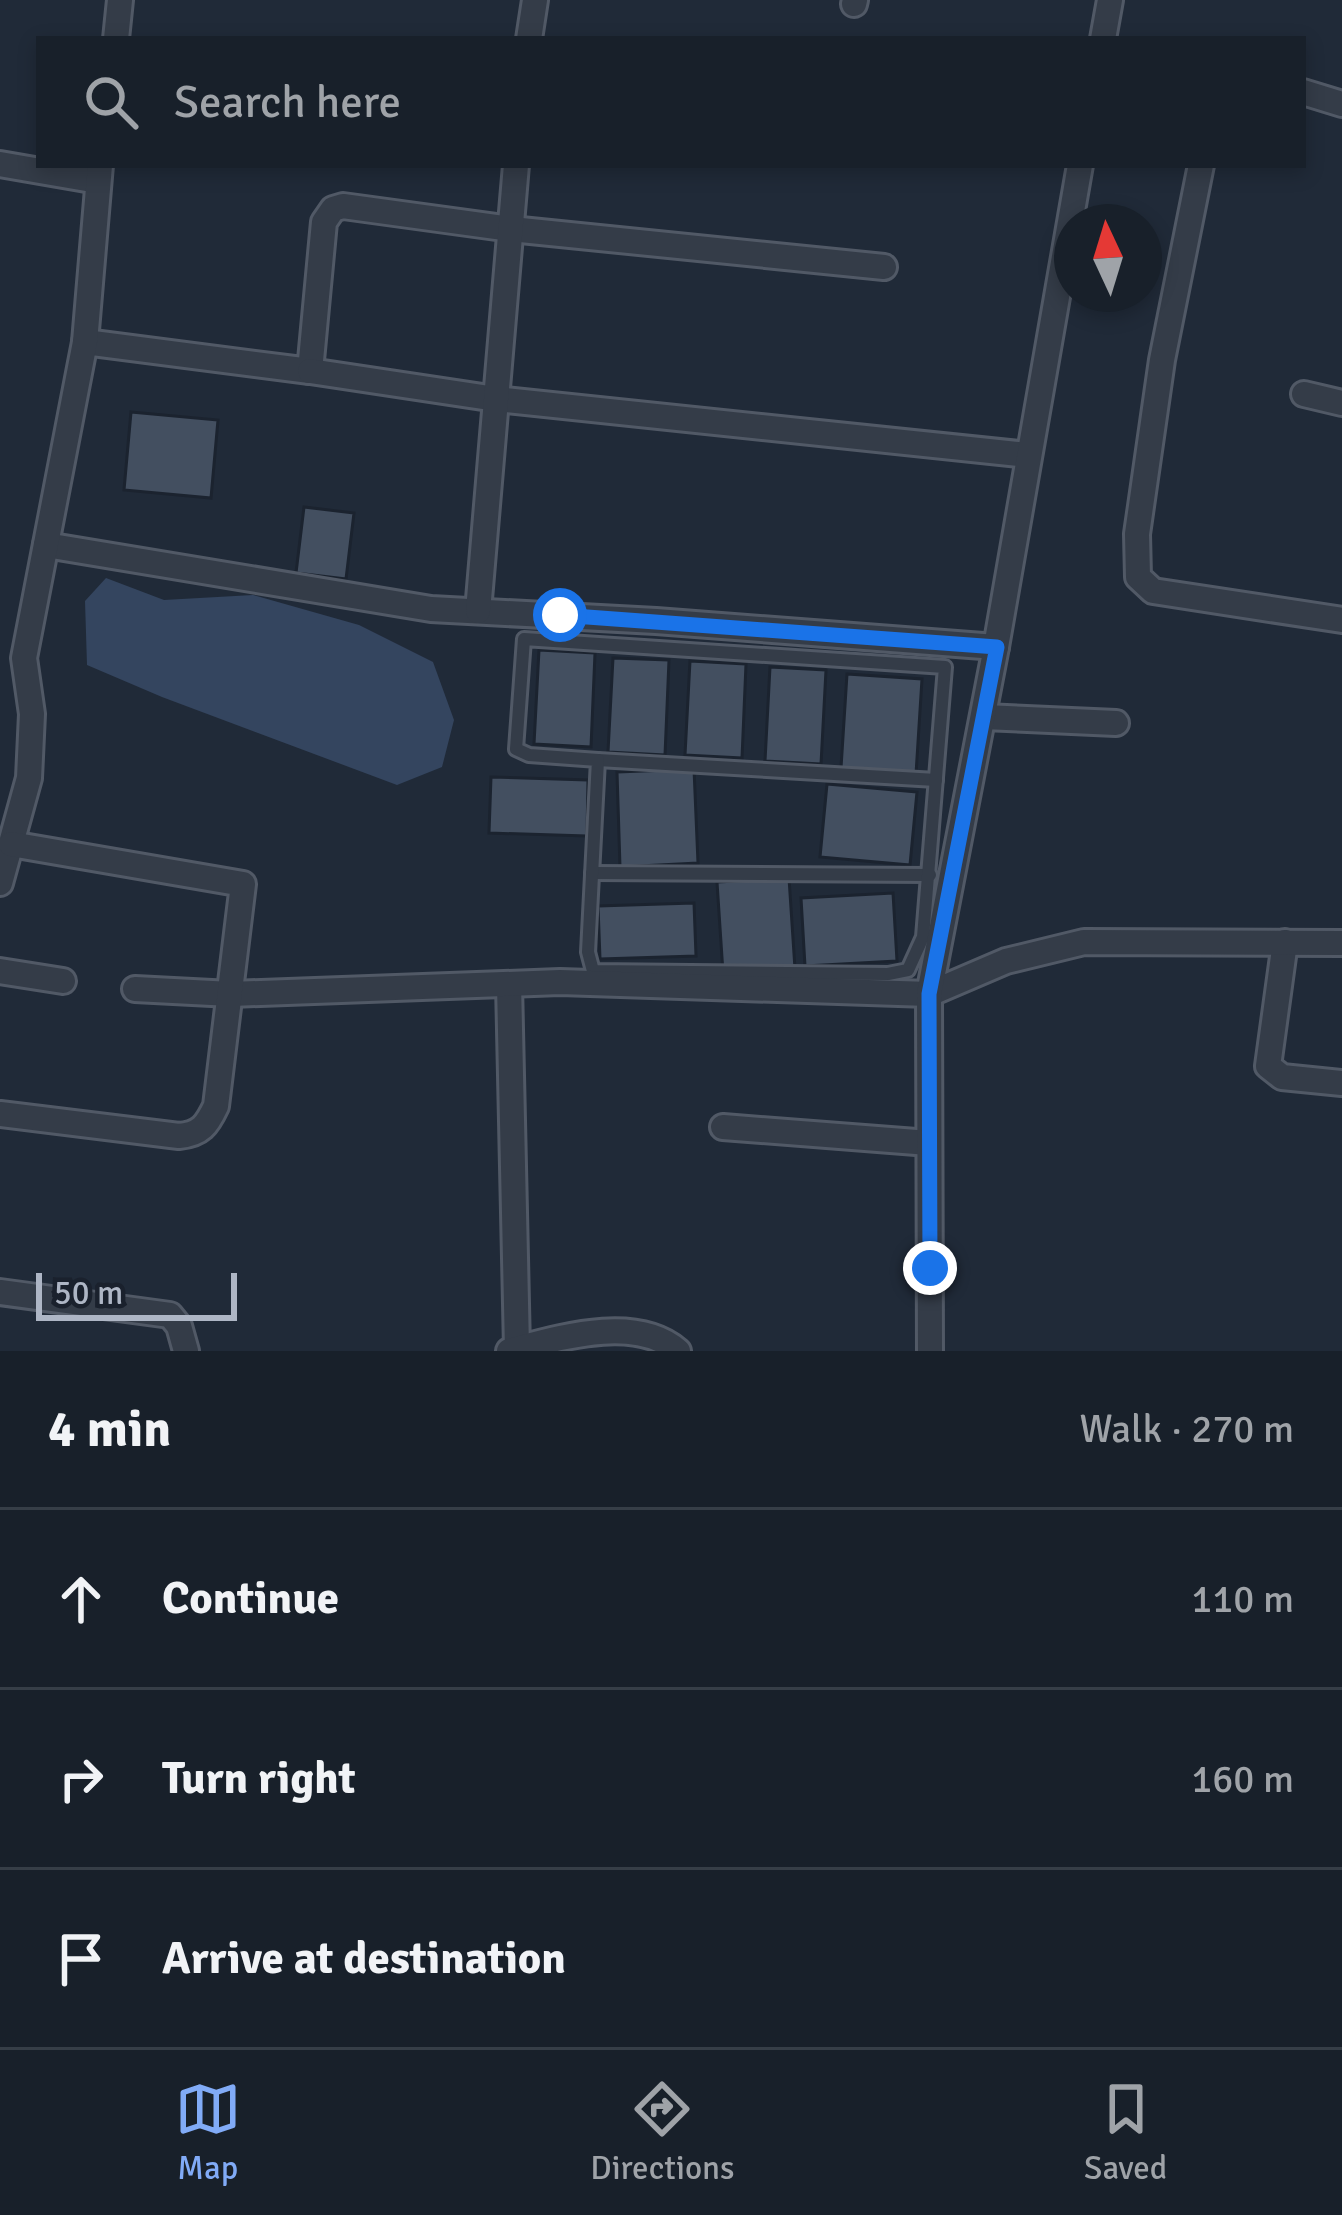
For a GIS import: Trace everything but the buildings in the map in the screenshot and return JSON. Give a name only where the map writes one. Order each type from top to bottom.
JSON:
[{"type":"street","points":[[116,36],[120,0]]},
{"type":"street","points":[[529,36],[535,0]]},
{"type":"street","points":[[1104,36],[1110,0]]},
{"type":"street","points":[[1306,93],[1342,104]]},
{"type":"street","points":[[0,164],[36,167]]},
{"type":"street","points":[[0,883],[29,778],[32,746],[12,654],[46,545],[86,342],[99,173],[44,168]]},
{"type":"street","points":[[478,610],[516,168]]},
{"type":"street","points":[[930,1351],[933,935],[984,717],[1079,168]]},
{"type":"street","points":[[1200,168],[1162,360],[1137,534],[1138,577],[1154,591],[1342,620]]},
{"type":"street","points":[[310,371],[324,222],[333,208],[343,206],[511,229],[884,267]]},
{"type":"street","points":[[86,342],[496,399],[1028,455]]},
{"type":"street","points":[[1304,394],[1342,403]]},
{"type":"street","points":[[46,545],[393,604],[997,647]]},
{"type":"street","points":[[984,717],[1116,723]]},
{"type":"street","points":[[0,1114],[195,1135],[207,1124],[216,1106],[243,884],[11,844]]},
{"type":"street","points":[[135,989],[231,994],[619,983],[929,994],[1006,961],[1084,942],[1342,943]]},
{"type":"street","points":[[1285,942],[1268,1066],[1282,1078],[1342,1083]]},
{"type":"street","points":[[0,970],[63,981]]},
{"type":"street","points":[[508,984],[513,1350],[588,1335],[643,1333],[667,1346]]},
{"type":"street","points":[[723,1127],[929,1143]]},
{"type":"street","points":[[0,1292],[170,1315],[179,1326],[186,1351]]},
{"type":"lane","points":[[598,760],[588,952],[593,971],[888,974],[908,970],[933,935],[930,875],[945,668],[524,640],[516,749],[529,755],[936,780]]},
{"type":"lane","points":[[592,873],[930,875]]},
{"type":"water","points":[[106,578],[164,600],[253,595],[359,625],[433,662],[454,720],[442,767],[397,785],[87,665],[85,601]]},
{"type":"route","points":[[560,615],[997,647],[929,994],[930,1268]]}]
